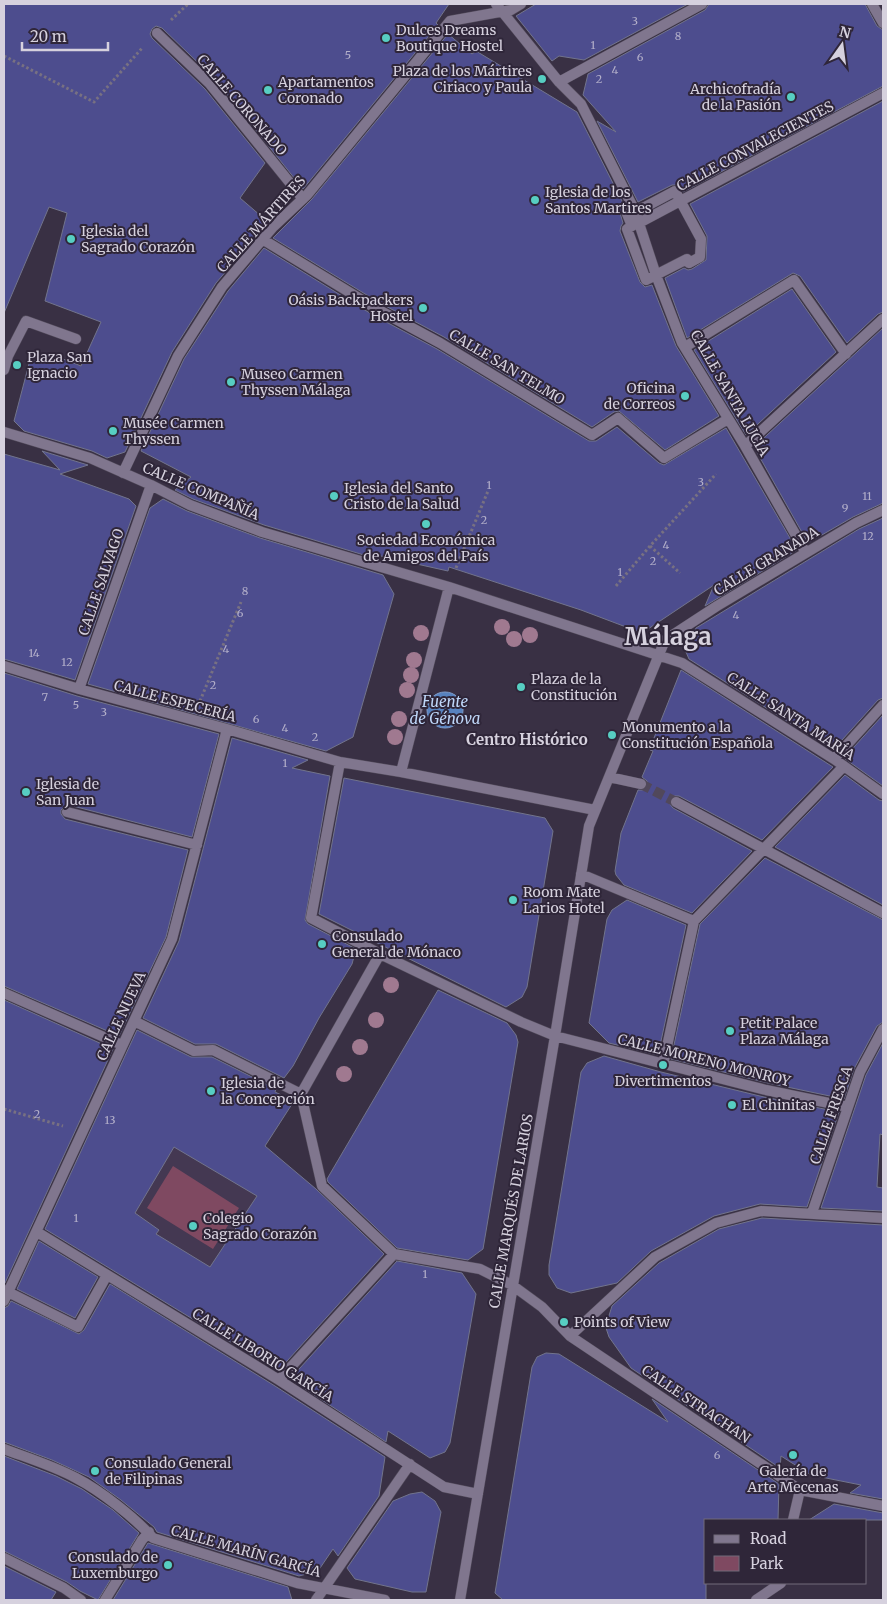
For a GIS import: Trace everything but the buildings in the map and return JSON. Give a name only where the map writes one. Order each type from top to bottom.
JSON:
[{"type":"street","points":[[503,9],[521,4]]},
{"type":"street","points":[[559,82],[702,4]]},
{"type":"street","points":[[872,4],[883,23]]},
{"type":"street","name":"CALLE SANTA LUCÍA","points":[[503,9],[559,82],[581,104],[635,211],[656,275],[685,347],[745,446],[806,553]]},
{"type":"street","name":"CALLE MÁRTIRES","points":[[123,473],[178,356],[222,287],[262,239],[303,199],[450,21],[503,9]]},
{"type":"street","name":"CALLE CORONADO","points":[[157,32],[210,84],[303,199]]},
{"type":"street","name":"CALLE CONVALECIENTES","points":[[639,223],[883,93]]},
{"type":"street","points":[[675,192],[681,201],[701,239],[700,257],[689,263],[687,259],[646,280],[626,229],[632,226],[627,214],[675,192]]},
{"type":"street","name":"CALLE SAN TELMO","points":[[262,239],[592,435],[618,418],[664,458],[728,420]]},
{"type":"street","points":[[685,347],[794,280],[846,354]]},
{"type":"street","points":[[745,446],[883,319]]},
{"type":"street","points":[[4,370],[8,356],[26,321],[76,339]]},
{"type":"street","name":"CALLE COMPAÑÍA","points":[[4,432],[90,458],[151,485],[190,505],[262,532],[449,588]]},
{"type":"street","name":"CALLE SALVAGO","points":[[79,689],[151,485]]},
{"type":"street","name":"CALLE GRANADA","points":[[665,640],[717,606],[856,523],[883,510]]},
{"type":"street","points":[[401,772],[449,588]]},
{"type":"street","name":"CALLE SANTA MARÍA","points":[[449,588],[682,664],[834,759],[883,794]]},
{"type":"street","name":"CALLE MARQUÉS DE LARIOS","points":[[460,1600],[589,826],[665,640]]},
{"type":"street","name":"CALLE ESPECERÍA","points":[[4,666],[79,689],[340,762],[595,810]]},
{"type":"street","points":[[834,759],[883,704]]},
{"type":"street","name":"CALLE NUEVA","points":[[5,1294],[37,1232],[172,939],[227,729]]},
{"type":"street","name":"CALLE MORENO MONROY","points":[[340,762],[311,918],[380,954],[521,1022],[555,1036],[766,1090],[848,1107]]},
{"type":"street","points":[[663,1064],[694,921],[844,766]]},
{"type":"street","points":[[609,777],[641,784]]},
{"type":"street","points":[[676,802],[883,913]]},
{"type":"street","points":[[67,812],[197,845]]},
{"type":"street","points":[[581,874],[694,921]]},
{"type":"street","points":[[279,1380],[394,1254],[322,1186],[301,1094],[380,954]]},
{"type":"street","points":[[4,993],[122,1046]]},
{"type":"street","points":[[134,1021],[194,1051],[213,1050],[301,1094]]},
{"type":"street","name":"CALLE FRESCA","points":[[812,1213],[860,1072],[883,1029]]},
{"type":"street","points":[[570,1336],[655,1257],[716,1223],[761,1211],[883,1218]]},
{"type":"street","name":"CALLE LIBORIO GARCÍA","points":[[37,1232],[279,1380],[444,1487],[478,1494]]},
{"type":"street","name":"CALLE STRACHAN","points":[[394,1254],[480,1269],[512,1285],[542,1307],[570,1336],[800,1490],[883,1506]]},
{"type":"street","points":[[5,1294],[78,1327],[107,1275]]},
{"type":"street","name":"CALLE MARÍN GARCÍA","points":[[4,1449],[78,1478],[149,1532],[153,1538],[297,1583],[386,1600]]},
{"type":"street","points":[[316,1600],[410,1464]]},
{"type":"street","points":[[794,1519],[800,1490]]},
{"type":"street","points":[[106,1600],[142,1540],[149,1532]]},
{"type":"street","points":[[4,1558],[64,1588],[81,1600]]},
{"type":"street","points":[[756,1600],[779,1584]]},
{"type":"path","points":[[4,56],[94,102],[157,32],[188,4]]},
{"type":"path","points":[[616,586],[716,474]]},
{"type":"path","points":[[449,588],[488,491]]},
{"type":"path","points":[[650,546],[680,573]]},
{"type":"path","points":[[200,700],[241,602]]},
{"type":"path","points":[[4,1109],[83,1131]]},
{"type":"shaded area","points":[[163,1140],[259,1194],[261,1296],[110,1245],[131,1219]]},
{"type":"green space","points":[[173,1166],[239,1208],[213,1249],[147,1208]]},
{"type":"water","name":"Fuente de Génova","points":[[445,692],[452,693],[458,697],[462,703],[462,717],[458,723],[452,727],[445,728],[438,727],[432,723],[428,717],[427,710],[428,703],[432,697],[438,693]]},
{"type":"tunnel","points":[[641,784],[676,802]]},
{"type":"place","name":"Dulces Dreams Boutique Hostel","points":[[386,38]]},
{"type":"place","name":"Plaza de los Mártires Ciriaco y Paula","points":[[542,79]]},
{"type":"place","name":"Apartamentos Coronado","points":[[268,90]]},
{"type":"place","name":"Archicofradía de la Pasión","points":[[791,97]]},
{"type":"place","name":"Iglesia de los Santos Martires","points":[[535,200]]},
{"type":"place","name":"Iglesia del Sagrado Corazón","points":[[71,239]]},
{"type":"place","name":"Oásis Backpackers Hostel","points":[[423,308]]},
{"type":"place","name":"Plaza San Ignacio","points":[[17,365]]},
{"type":"place","name":"Museo Carmen Thyssen Málaga","points":[[231,382]]},
{"type":"place","name":"Oficina de Correos","points":[[685,396]]},
{"type":"place","name":"Musée Carmen Thyssen","points":[[113,431]]},
{"type":"place","name":"Iglesia del Santo Cristo de la Salud","points":[[334,496]]},
{"type":"place","name":"Sociedad Económica de Amigos del País","points":[[426,524]]},
{"type":"place","name":"Plaza de la Constitución","points":[[521,687]]},
{"type":"place","name":"Monumento a la Constitución Española","points":[[612,735]]},
{"type":"place","name":"Iglesia de San Juan","points":[[26,792]]},
{"type":"place","name":"Room Mate Larios Hotel","points":[[513,900]]},
{"type":"place","name":"Consulado General de Mónaco","points":[[322,944]]},
{"type":"place","name":"Petit Palace Plaza Málaga","points":[[730,1031]]},
{"type":"place","name":"Divertimentos","points":[[663,1065]]},
{"type":"place","name":"Iglesia de la Concepción","points":[[211,1091]]},
{"type":"place","name":"El Chinitas","points":[[732,1105]]},
{"type":"place","name":"Colegio Sagrado Corazón","points":[[193,1226]]},
{"type":"place","name":"Points of View","points":[[564,1322]]},
{"type":"place","name":"Galería de Arte Mecenas","points":[[793,1455]]},
{"type":"place","name":"Consulado General de Filipinas","points":[[95,1471]]},
{"type":"place","name":"Consulado de Luxemburgo","points":[[168,1565]]},
{"type":"district","name":"Málaga","points":[[668,637]]},
{"type":"district","name":"Centro Histórico","points":[[527,740]]}]
